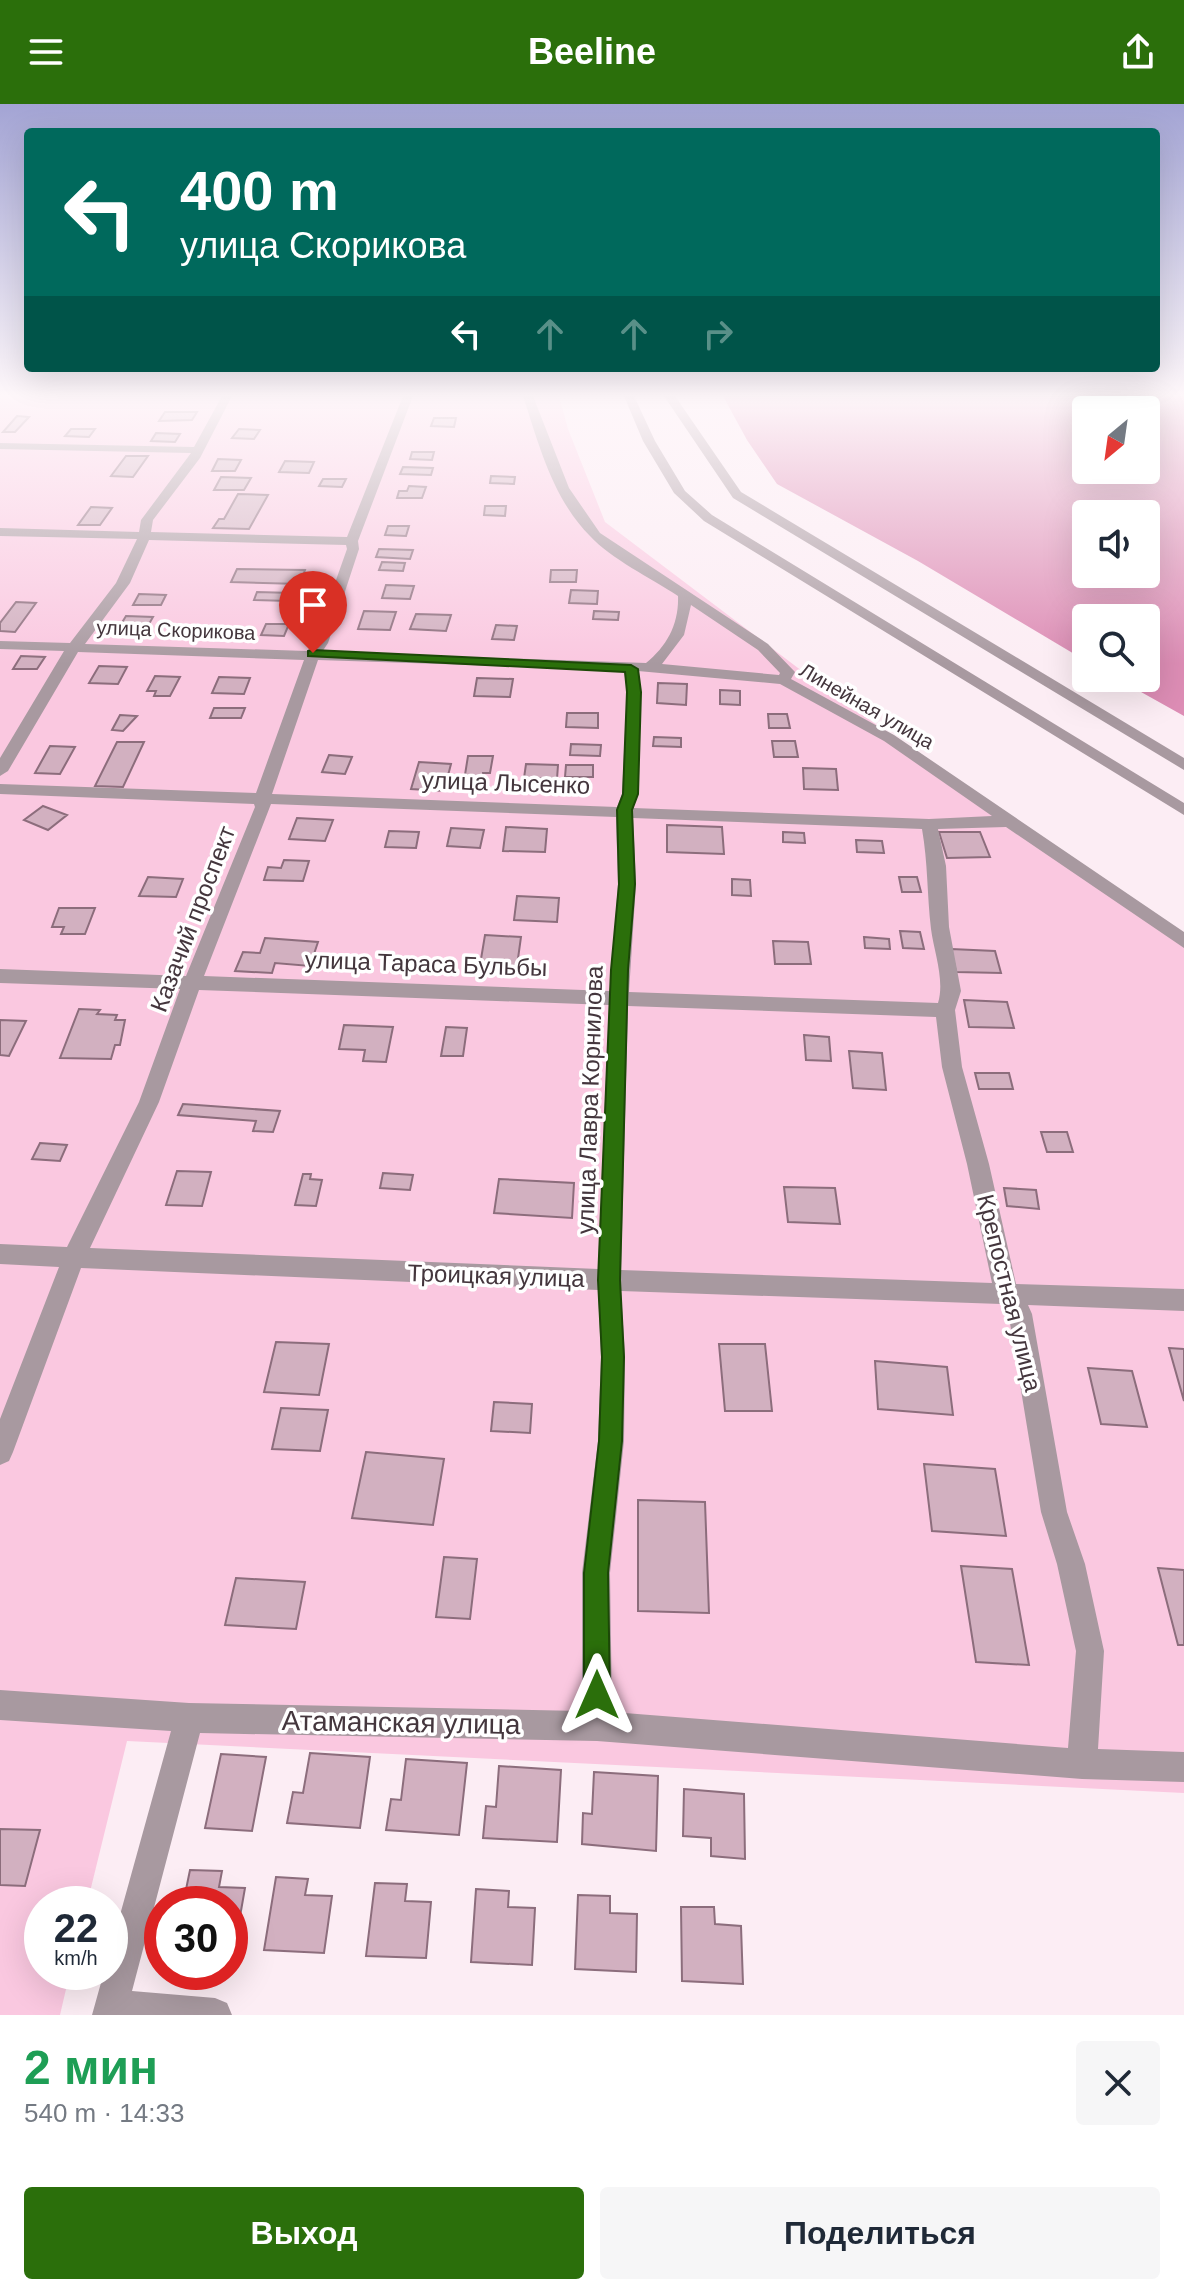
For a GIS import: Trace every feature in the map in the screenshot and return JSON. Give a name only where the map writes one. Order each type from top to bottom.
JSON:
[{"type":"street","points":[[0,771],[74,647],[94,625],[123,583],[144,537],[147,520],[172,485]]},
{"type":"street","name":"Казачий проспект","points":[[0,1452],[73,1259],[149,1102],[193,981],[263,807],[262,800],[313,653],[321,643],[353,549],[352,541],[374,485]]},
{"type":"street","name":"Линейная улица","points":[[562,485],[580,519],[596,536],[763,647],[788,672],[783,680],[889,738],[1184,941]]},
{"type":"street","points":[[675,485],[708,518],[1184,810]]},
{"type":"street","points":[[728,485],[737,495],[1184,765]]},
{"type":"street","points":[[0,532],[352,541]]},
{"type":"street","points":[[640,668],[667,654],[686,607],[684,592]]},
{"type":"street","name":"улица Скорикова","points":[[0,645],[313,653],[640,668],[783,680]]},
{"type":"street","name":"улица Лавра Корнилова","points":[[597,1726],[596,1573],[611,1441],[613,1357],[609,1280],[620,970],[627,884],[624,810],[630,794],[634,692],[640,668]]},
{"type":"street","name":"улица Лысенко","points":[[0,789],[624,810],[929,824],[1011,821]]},
{"type":"street","name":"Крепостная улица","points":[[929,824],[937,866],[940,927],[951,991],[945,1010],[952,1067],[978,1164],[1006,1292],[1020,1314],[1054,1512],[1071,1564],[1090,1651],[1082,1764]]},
{"type":"street","name":"улица Тараса Бульбы","points":[[0,976],[945,1010]]},
{"type":"street","name":"Троицкая улица","points":[[0,1254],[1184,1300]]},
{"type":"street","name":"Атаманская улица","points":[[0,1705],[189,1718],[597,1726],[1082,1764],[1184,1767]]},
{"type":"street","points":[[189,1718],[110,2011],[215,2015]]},
{"type":"shaded area","points":[[0,485],[590,485],[605,522],[835,696],[1184,938],[1184,1793],[127,1741],[91,1886],[24,1886],[24,1990],[66,1990],[60,2015],[0,2015]]},
{"type":"shaded area","points":[[779,485],[1184,485],[1184,716],[1141,692],[1160,692],[1160,604],[1072,604],[1072,653],[918,561]]},
{"type":"building","points":[[217,485],[247,485],[244,490],[214,490]]},
{"type":"building","points":[[409,486],[426,487],[422,498],[397,498],[399,491],[407,491]]},
{"type":"building","points":[[238,494],[268,495],[249,529],[213,528],[219,519],[224,519]]},
{"type":"building","points":[[485,506],[506,506],[505,516],[484,515]]},
{"type":"building","points":[[91,507],[112,508],[100,525],[78,525]]},
{"type":"building","points":[[388,526],[409,526],[406,536],[385,535]]},
{"type":"building","points":[[379,549],[413,550],[410,559],[376,557]]},
{"type":"building","points":[[382,562],[405,563],[403,571],[379,570]]},
{"type":"building","points":[[237,569],[305,570],[300,584],[231,582]]},
{"type":"building","points":[[551,570],[577,570],[576,582],[550,582]]},
{"type":"building","points":[[386,585],[414,586],[410,599],[382,598]]},
{"type":"building","points":[[571,590],[598,591],[597,604],[569,603]]},
{"type":"building","points":[[257,592],[292,593],[289,601],[254,600]]},
{"type":"building","points":[[139,594],[166,595],[161,605],[133,605]]},
{"type":"building","points":[[16,602],[36,603],[15,632],[0,631],[0,623]]},
{"type":"building","points":[[364,611],[396,612],[390,630],[358,629]]},
{"type":"building","points":[[594,611],[619,612],[618,620],[593,619]]},
{"type":"building","points":[[416,614],[451,615],[446,631],[410,629]]},
{"type":"building","points":[[126,616],[153,617],[145,631],[118,629]]},
{"type":"building","points":[[266,624],[289,624],[284,636],[261,635]]},
{"type":"building","points":[[496,625],[517,626],[514,640],[492,639]]},
{"type":"building","points":[[21,656],[45,657],[37,669],[13,669]]},
{"type":"building","points":[[99,666],[127,667],[118,684],[89,683]]},
{"type":"building","points":[[155,676],[180,677],[170,696],[154,696],[156,691],[147,691]]},
{"type":"building","points":[[219,677],[250,678],[244,694],[212,693]]},
{"type":"building","points":[[477,678],[513,679],[510,697],[474,696]]},
{"type":"building","points":[[658,683],[687,684],[686,705],[657,703]]},
{"type":"building","points":[[720,690],[740,691],[740,705],[720,704]]},
{"type":"building","points":[[214,708],[245,708],[241,718],[210,718]]},
{"type":"building","points":[[567,713],[598,713],[598,728],[566,727]]},
{"type":"building","points":[[768,714],[787,714],[790,728],[769,728]]},
{"type":"building","points":[[120,715],[137,716],[123,731],[112,730]]},
{"type":"building","points":[[654,737],[681,738],[681,747],[653,746]]},
{"type":"building","points":[[772,741],[795,741],[798,757],[774,757]]},
{"type":"building","points":[[117,742],[144,742],[123,787],[95,786]]},
{"type":"building","points":[[571,744],[601,745],[600,756],[570,755]]},
{"type":"building","points":[[50,746],[75,747],[60,774],[35,773]]},
{"type":"building","points":[[329,755],[352,757],[345,774],[322,772]]},
{"type":"building","points":[[468,756],[493,756],[490,773],[483,773],[483,782],[464,781]]},
{"type":"building","points":[[419,762],[451,764],[444,791],[411,789]]},
{"type":"building","points":[[526,764],[558,765],[557,779],[524,778]]},
{"type":"building","points":[[566,765],[593,765],[593,777],[565,777]]},
{"type":"building","points":[[803,768],[836,769],[838,790],[804,789]]},
{"type":"building","points":[[43,806],[67,815],[48,830],[24,820]]},
{"type":"building","points":[[297,818],[333,820],[325,841],[289,839]]},
{"type":"building","points":[[667,825],[722,827],[724,854],[667,852]]},
{"type":"building","points":[[506,827],[547,829],[545,852],[503,851]]},
{"type":"building","points":[[451,828],[484,830],[480,848],[447,846]]},
{"type":"building","points":[[389,831],[419,832],[416,848],[385,847]]},
{"type":"building","points":[[783,832],[804,833],[805,843],[783,842]]},
{"type":"building","points":[[939,832],[980,832],[990,857],[947,858]]},
{"type":"building","points":[[856,840],[882,841],[884,853],[857,852]]},
{"type":"building","points":[[284,860],[309,861],[303,881],[264,880],[268,867],[281,868]]},
{"type":"building","points":[[148,877],[183,879],[176,897],[139,896]]},
{"type":"building","points":[[899,877],[917,877],[921,892],[902,892]]},
{"type":"building","points":[[732,879],[750,880],[751,896],[732,895]]},
{"type":"building","points":[[517,896],[559,898],[557,922],[514,920]]},
{"type":"building","points":[[59,908],[95,908],[85,934],[61,934],[64,927],[52,927]]},
{"type":"building","points":[[900,931],[920,932],[924,949],[903,948]]},
{"type":"building","points":[[485,935],[521,937],[516,973],[479,971]]},
{"type":"building","points":[[864,937],[889,939],[890,949],[865,948]]},
{"type":"building","points":[[265,938],[318,942],[310,966],[275,963],[272,973],[235,971],[243,952],[260,953]]},
{"type":"building","points":[[773,941],[808,942],[811,964],[775,964]]},
{"type":"building","points":[[951,949],[995,951],[1001,973],[956,972]]},
{"type":"building","points":[[964,1000],[1007,1002],[1014,1028],[969,1027]]},
{"type":"building","points":[[79,1009],[100,1010],[97,1014],[117,1015],[115,1020],[125,1020],[120,1045],[115,1045],[111,1059],[60,1058]]},
{"type":"building","points":[[0,1020],[26,1021],[9,1056],[0,1055]]},
{"type":"building","points":[[344,1025],[393,1027],[386,1062],[363,1061],[365,1050],[339,1049]]},
{"type":"building","points":[[446,1027],[467,1028],[463,1056],[441,1056]]},
{"type":"building","points":[[804,1035],[829,1037],[831,1061],[806,1060]]},
{"type":"building","points":[[849,1051],[882,1053],[886,1090],[853,1088]]},
{"type":"building","points":[[975,1073],[1009,1073],[1013,1089],[979,1089]]},
{"type":"building","points":[[183,1104],[280,1111],[273,1132],[253,1131],[256,1121],[178,1115]]},
{"type":"building","points":[[1041,1132],[1067,1132],[1073,1152],[1047,1152]]},
{"type":"building","points":[[40,1143],[67,1145],[60,1161],[32,1159]]},
{"type":"building","points":[[177,1171],[211,1172],[202,1206],[166,1205]]},
{"type":"building","points":[[383,1173],[413,1175],[410,1190],[380,1188]]},
{"type":"building","points":[[303,1174],[311,1174],[310,1179],[322,1180],[316,1206],[295,1205]]},
{"type":"building","points":[[499,1179],[574,1183],[572,1218],[494,1213]]},
{"type":"building","points":[[784,1187],[835,1188],[840,1224],[788,1222]]},
{"type":"building","points":[[1004,1188],[1036,1190],[1039,1209],[1007,1206]]},
{"type":"building","points":[[276,1342],[329,1344],[319,1395],[264,1392]]},
{"type":"building","points":[[719,1344],[765,1344],[772,1411],[725,1411]]},
{"type":"building","points":[[1169,1348],[1184,1349],[1184,1401]]},
{"type":"building","points":[[875,1361],[947,1367],[953,1415],[878,1409]]},
{"type":"building","points":[[1088,1368],[1132,1371],[1147,1427],[1101,1424]]},
{"type":"building","points":[[494,1402],[532,1404],[530,1433],[491,1431]]},
{"type":"building","points":[[281,1408],[328,1410],[320,1451],[272,1449]]},
{"type":"building","points":[[366,1452],[444,1459],[433,1525],[352,1518]]},
{"type":"building","points":[[924,1464],[995,1469],[1006,1536],[932,1531]]},
{"type":"building","points":[[638,1500],[705,1502],[709,1613],[638,1611]]},
{"type":"building","points":[[444,1557],[477,1559],[470,1619],[436,1617]]},
{"type":"building","points":[[961,1566],[1012,1569],[1029,1665],[976,1662]]},
{"type":"building","points":[[1158,1568],[1184,1570],[1184,1645],[1178,1645]]},
{"type":"building","points":[[236,1578],[305,1582],[296,1629],[225,1625]]},
{"type":"building","points":[[310,1753],[370,1757],[360,1828],[287,1823],[293,1792],[303,1793]]},
{"type":"building","points":[[221,1754],[266,1757],[252,1831],[205,1828]]},
{"type":"building","points":[[406,1759],[467,1763],[459,1835],[386,1830],[391,1799],[401,1800]]},
{"type":"building","points":[[499,1766],[561,1770],[557,1842],[483,1838],[486,1806],[496,1807]]},
{"type":"building","points":[[594,1772],[658,1776],[656,1851],[582,1844],[583,1813],[592,1814]]},
{"type":"building","points":[[684,1789],[744,1794],[745,1859],[711,1856],[711,1838],[683,1836]]},
{"type":"building","points":[[0,1829],[40,1830],[25,1886],[0,1885]]},
{"type":"building","points":[[190,1870],[222,1871],[219,1886],[187,1886]]},
{"type":"building","points":[[276,1877],[308,1879],[305,1895],[332,1896],[324,1953],[264,1950]]},
{"type":"building","points":[[375,1883],[407,1884],[405,1901],[431,1902],[426,1958],[366,1956]]},
{"type":"building","points":[[476,1889],[509,1891],[508,1907],[535,1908],[532,1965],[471,1962]]},
{"type":"building","points":[[578,1895],[610,1896],[610,1913],[637,1914],[636,1972],[575,1969]]},
{"type":"building","points":[[681,1907],[714,1907],[715,1924],[741,1926],[743,1984],[682,1981]]},
{"type":"route","points":[[313,653],[631,669],[634,692],[630,794],[624,810],[627,884],[620,970],[609,1280],[613,1357],[611,1441],[596,1573],[597,1695]]}]
